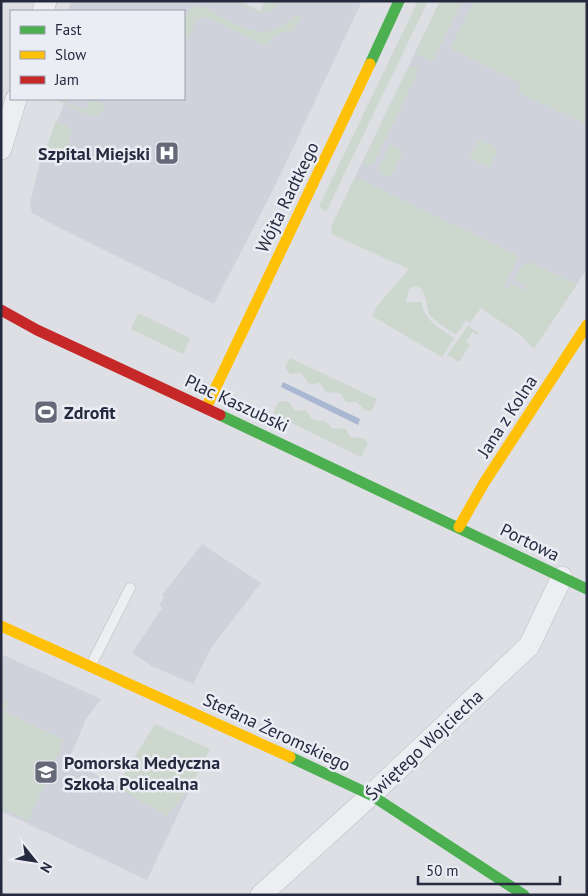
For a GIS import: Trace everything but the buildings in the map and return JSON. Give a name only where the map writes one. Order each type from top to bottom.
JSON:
[{"type":"street","name":"Wójta Radtkego","points":[[206,408],[399,1]]},
{"type":"street","points":[[1,149],[16,100]]},
{"type":"street","name":"Plac Kaszubski","points":[[1,310],[37,330],[458,527]]},
{"type":"street","name":"Jana z Kolna","points":[[458,527],[484,483],[587,326]]},
{"type":"street","name":"Portowa","points":[[458,527],[587,589]]},
{"type":"street","name":"Świętego Wojciecha","points":[[260,895],[371,795],[529,646],[562,577]]},
{"type":"street","name":"Stefana Żeromskiego","points":[[1,626],[229,728],[371,795],[524,895]]},
{"type":"lane","points":[[90,666],[130,588]]},
{"type":"shaded area","name":"Szpital Miejski","points":[[71,1],[240,1],[260,11],[265,1],[362,1],[274,188],[214,304],[32,213],[30,203],[41,157],[66,100],[185,100],[185,10],[68,10]]},
{"type":"shaded area","points":[[234,1],[240,1],[260,11],[265,1],[279,1],[274,8],[264,13]]},
{"type":"shaded area","points":[[418,1],[428,1],[326,212],[319,206]]},
{"type":"shaded area","points":[[440,1],[575,1],[587,118],[587,269],[547,329],[332,225]]},
{"type":"shaded area","points":[[440,1],[462,1],[433,62],[415,53]]},
{"type":"shaded area","points":[[474,1],[587,1],[587,125],[518,92],[521,83],[450,48]]},
{"type":"shaded area","points":[[200,6],[246,28],[265,32],[274,30],[294,17],[301,15],[294,30],[273,36],[269,43],[263,45],[210,18],[203,17],[196,21],[186,41],[185,20],[189,9]]},
{"type":"shaded area","points":[[409,66],[418,69],[417,74],[374,163],[369,166],[362,163]]},
{"type":"shaded area","points":[[57,100],[66,100],[65,102],[86,110],[91,100],[106,106],[99,115],[93,117]]},
{"type":"shaded area","points":[[56,121],[70,128],[72,132],[68,146],[69,156],[46,149]]},
{"type":"shaded area","points":[[479,139],[498,149],[489,168],[469,158]]},
{"type":"shaded area","points":[[390,144],[403,151],[391,178],[378,172]]},
{"type":"shaded area","points":[[355,177],[519,256],[504,286],[509,288],[511,283],[523,290],[527,286],[514,280],[523,264],[530,262],[577,284],[534,349],[523,337],[481,308],[470,323],[466,320],[456,335],[430,315],[425,295],[420,288],[409,289],[406,302],[422,302],[425,314],[429,319],[454,338],[442,357],[372,316],[377,306],[409,269],[331,234],[332,225]]},
{"type":"shaded area","points":[[138,313],[190,338],[183,354],[131,329]]},
{"type":"shaded area","points":[[468,326],[479,333],[477,335],[473,332],[466,342],[470,345],[459,362],[447,355]]},
{"type":"shaded area","points":[[290,358],[377,399],[371,411],[364,410],[357,402],[346,402],[340,393],[326,392],[320,383],[308,383],[300,373],[290,374],[285,367]]},
{"type":"shaded area","points":[[286,401],[290,403],[295,411],[306,410],[312,419],[325,421],[332,428],[346,429],[350,437],[366,440],[368,443],[361,457],[273,414],[278,402]]},
{"type":"shaded area","points":[[202,544],[261,583],[211,648],[193,684],[152,666],[132,653],[162,608],[159,605],[164,598],[162,595]]},
{"type":"shaded area","name":"Pomorska Medyczna Szkoła Policealna","points":[[1,654],[101,699],[86,719],[69,759],[167,816],[192,785],[147,880],[1,811]]},
{"type":"shaded area","points":[[1,699],[9,702],[5,712],[63,739],[61,748],[28,821],[1,808]]},
{"type":"shaded area","points":[[155,724],[210,749],[192,785],[167,816],[116,787]]},
{"type":"water","points":[[283,382],[360,419],[358,425],[281,387]]},
{"type":"traffic: fast","points":[[370,64],[399,1]]},
{"type":"traffic: fast","points":[[220,415],[587,589]]},
{"type":"traffic: fast","points":[[290,757],[371,795],[524,895]]},
{"type":"traffic: slow","points":[[206,408],[370,64]]},
{"type":"traffic: slow","points":[[459,527],[484,483],[587,325]]},
{"type":"traffic: slow","points":[[1,626],[290,757]]},
{"type":"traffic: jam","points":[[1,310],[37,330],[220,415]]},
{"type":"place","name":"Szpital Miejski","points":[[167,153]]},
{"type":"place","name":"Zdrofit","points":[[46,412]]},
{"type":"place","name":"Pomorska Medyczna Szkoła Policealna","points":[[46,772]]}]
